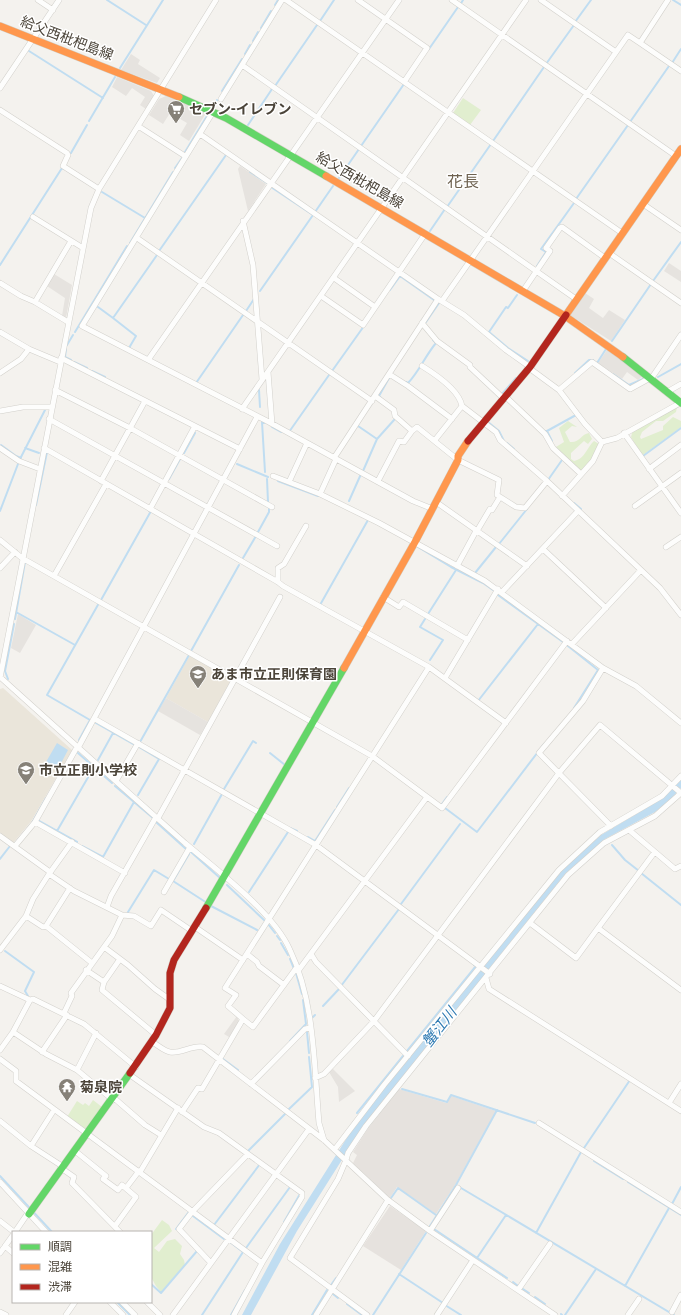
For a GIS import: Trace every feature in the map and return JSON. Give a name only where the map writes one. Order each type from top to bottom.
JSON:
[{"type":"street","points":[[38,0],[53,10]]},
{"type":"street","points":[[0,88],[2,80],[33,39],[59,0]]},
{"type":"street","points":[[216,0],[99,188],[91,208],[60,360],[0,678],[225,878],[269,918],[280,932],[298,969],[306,994],[319,1123],[324,1140]]},
{"type":"street","points":[[221,99],[282,0]]},
{"type":"street","points":[[286,0],[622,233]]},
{"type":"street","points":[[358,0],[427,48],[404,82]]},
{"type":"street","points":[[148,360],[399,0]]},
{"type":"street","points":[[452,0],[676,156]]},
{"type":"street","points":[[242,409],[526,0]]},
{"type":"street","points":[[541,0],[616,52]]},
{"type":"street","points":[[640,43],[668,0]]},
{"type":"street","name":"給父西枇杷島線","points":[[0,26],[162,89],[213,112],[382,208],[565,316],[607,344],[681,403]]},
{"type":"street","points":[[320,494],[335,459],[422,323],[470,260],[628,35],[681,71]]},
{"type":"street","points":[[242,65],[576,299]]},
{"type":"street","points":[[0,110],[67,153],[68,155],[63,166],[99,188]]},
{"type":"street","points":[[213,112],[82,326],[433,509]]},
{"type":"street","points":[[138,126],[185,156]]},
{"type":"street","points":[[200,134],[358,244],[464,315],[506,350],[559,390],[585,424],[602,442]]},
{"type":"street","points":[[16,1231],[87,1132],[114,1099],[154,1039],[168,1013],[171,967],[225,878],[415,542],[458,460],[458,456],[477,429],[485,422],[530,367],[681,149]]},
{"type":"street","points":[[643,204],[681,230]]},
{"type":"street","points":[[33,217],[83,248]]},
{"type":"street","points":[[244,221],[253,265],[262,379]]},
{"type":"street","points":[[523,291],[550,251],[546,248],[562,227],[681,303]]},
{"type":"street","points":[[321,296],[362,325],[425,234]]},
{"type":"street","points":[[137,238],[372,402]]},
{"type":"street","points":[[35,302],[71,241]]},
{"type":"street","points":[[334,278],[375,307]]},
{"type":"street","points":[[0,284],[35,302],[68,322]]},
{"type":"street","points":[[422,323],[437,341],[470,365],[470,367],[545,434],[553,448],[581,474]]},
{"type":"street","points":[[0,332],[29,349],[60,360],[240,449]]},
{"type":"street","points":[[559,390],[592,362],[630,389],[650,378],[681,335]]},
{"type":"street","points":[[0,373],[21,359],[29,349]]},
{"type":"street","points":[[422,366],[440,377],[449,386],[462,406],[485,422],[496,432],[500,440],[547,481],[660,588],[681,615]]},
{"type":"street","points":[[268,372],[272,424]]},
{"type":"street","points":[[389,374],[408,386],[452,419]]},
{"type":"street","points":[[667,392],[681,384]]},
{"type":"street","points":[[55,390],[130,428],[272,507]]},
{"type":"street","points":[[375,396],[394,410],[395,416],[412,431]]},
{"type":"street","points":[[54,576],[145,401]]},
{"type":"street","points":[[562,496],[593,461],[602,442],[624,433],[681,403]]},
{"type":"street","points":[[435,440],[462,406]]},
{"type":"street","points":[[0,411],[22,407],[51,407]]},
{"type":"street","points":[[15,846],[35,822],[95,719],[257,417]]},
{"type":"street","points":[[49,419],[210,507],[277,546]]},
{"type":"street","points":[[150,509],[195,426]]},
{"type":"street","points":[[378,481],[399,441],[404,442],[417,427],[458,460],[500,480],[497,495],[516,507],[525,508],[547,481]]},
{"type":"street","points":[[624,433],[681,513]]},
{"type":"street","points":[[289,482],[307,443]]},
{"type":"street","points":[[649,469],[681,445]]},
{"type":"street","points":[[0,448],[19,461],[40,469]]},
{"type":"street","points":[[44,448],[283,586],[429,667],[506,723]]},
{"type":"street","points":[[635,506],[681,474]]},
{"type":"street","points":[[273,476],[320,494],[415,542],[500,591],[603,668],[636,686],[681,724]]},
{"type":"street","points":[[457,566],[490,509],[492,510],[500,497]]},
{"type":"street","points":[[436,502],[527,566]]},
{"type":"street","points":[[445,678],[500,591],[527,566],[578,511]]},
{"type":"street","points":[[278,582],[278,568],[284,564],[306,526]]},
{"type":"street","points":[[666,547],[681,537]]},
{"type":"street","points":[[0,540],[22,558],[372,756],[442,808],[506,723],[570,643],[606,608],[641,570]]},
{"type":"street","points":[[543,549],[606,608]]},
{"type":"street","points":[[0,568],[15,552]]},
{"type":"street","points":[[107,907],[124,873],[184,770],[280,597]]},
{"type":"street","points":[[383,597],[399,607],[403,602],[468,640]]},
{"type":"street","points":[[427,797],[311,954],[284,985],[253,1027],[228,1006],[236,995],[225,988],[429,667]]},
{"type":"street","points":[[603,668],[583,701],[539,753],[611,826]]},
{"type":"street","points":[[95,719],[316,845],[481,967],[488,975],[489,989],[681,1111]]},
{"type":"street","points":[[315,1078],[324,1074],[374,1021],[559,773],[600,725],[680,793],[655,816],[604,843],[568,875],[366,1126],[348,1153],[338,1178],[290,1258],[367,1315]]},
{"type":"street","points":[[116,781],[138,743]]},
{"type":"street","points":[[336,1150],[408,1056],[559,870],[600,832],[650,805],[662,796],[681,776]]},
{"type":"street","points":[[35,822],[124,873]]},
{"type":"street","points":[[629,830],[654,853],[675,869],[681,866]]},
{"type":"street","points":[[0,836],[70,888],[122,915],[134,916],[151,926],[161,910],[243,960]]},
{"type":"street","points":[[0,950],[26,916],[33,899],[49,873],[72,842]]},
{"type":"street","points":[[164,892],[190,847]]},
{"type":"street","points":[[530,923],[576,958],[654,853]]},
{"type":"street","points":[[46,926],[70,888]]},
{"type":"street","points":[[42,1052],[65,1014],[72,996],[71,993],[86,970],[112,936],[122,915]]},
{"type":"street","points":[[26,916],[43,927],[46,926],[92,963]]},
{"type":"street","points":[[598,928],[681,990]]},
{"type":"street","points":[[104,947],[155,989],[169,998]]},
{"type":"street","points":[[247,954],[257,962],[259,966],[284,985]]},
{"type":"street","points":[[311,954],[316,962],[408,1056]]},
{"type":"street","points":[[120,959],[104,982],[102,990],[154,1039],[170,1052],[176,1052],[195,1046],[203,1047],[324,1140],[388,1200],[430,1231],[555,1315]]},
{"type":"street","points":[[86,970],[104,982]]},
{"type":"street","points":[[0,986],[65,1014],[96,1034],[136,1067]]},
{"type":"street","points":[[0,1050],[13,1032],[30,1000]]},
{"type":"street","points":[[126,1188],[140,1172],[161,1135],[180,1110],[198,1088],[202,1090],[243,1019]]},
{"type":"street","points":[[252,1084],[305,1029],[310,1028]]},
{"type":"street","points":[[13,1032],[42,1052],[77,1070],[145,1125],[161,1135]]},
{"type":"street","points":[[77,1070],[96,1034]]},
{"type":"street","points":[[0,1059],[16,1071],[16,1081],[54,1110],[87,1132],[262,1263]]},
{"type":"street","points":[[130,1075],[204,1127],[219,1133],[302,1193],[302,1197],[262,1263],[234,1315]]},
{"type":"street","points":[[669,1103],[681,1084]]},
{"type":"street","points":[[31,1146],[54,1110]]},
{"type":"street","points":[[0,1121],[31,1146],[74,1177],[72,1183],[119,1231]]},
{"type":"street","points":[[539,1122],[681,1212]]},
{"type":"street","points":[[173,1315],[309,1129]]},
{"type":"street","points":[[74,1150],[106,1176],[103,1179],[118,1190],[122,1184],[136,1197],[115,1226]]},
{"type":"street","points":[[211,1263],[179,1229],[192,1212],[248,1154]]},
{"type":"street","points":[[0,1182],[30,1212],[45,1231]]},
{"type":"street","points":[[430,1231],[458,1188]]},
{"type":"street","points":[[316,1315],[388,1200]]},
{"type":"street","points":[[0,1221],[14,1231]]},
{"type":"street","points":[[0,1253],[12,1236]]},
{"type":"street","points":[[518,1290],[550,1244]]},
{"type":"street","points":[[5,1246],[12,1252]]},
{"type":"street","points":[[436,1315],[473,1260]]},
{"type":"street","points":[[672,1312],[681,1294]]},
{"type":"street","points":[[628,1315],[639,1298]]},
{"type":"street","points":[[66,1315],[74,1303]]},
{"type":"street","points":[[111,1303],[123,1315]]},
{"type":"street","points":[[123,1303],[135,1315]]},
{"type":"street","points":[[148,1303],[160,1315]]},
{"type":"street","points":[[0,1312],[6,1315]]},
{"type":"shaded area","points":[[131,54],[140,60],[138,64],[160,78],[157,83],[121,70]]},
{"type":"shaded area","points":[[117,77],[151,91],[154,96],[146,109],[140,105],[145,97],[132,88],[126,96],[112,87]]},
{"type":"shaded area","points":[[166,96],[206,113],[189,141],[180,135],[187,123],[170,113],[163,124],[149,115],[159,99]]},
{"type":"shaded area","points":[[240,166],[266,184],[248,211],[238,169]]},
{"type":"shaded area","points":[[669,263],[681,271],[681,282],[664,271]]},
{"type":"shaded area","points":[[54,274],[72,285],[66,318],[62,316],[65,298],[47,286]]},
{"type":"shaded area","points":[[585,293],[594,299],[589,308],[603,318],[609,310],[625,320],[611,341],[570,315]]},
{"type":"shaded area","points":[[607,350],[643,376],[638,380],[627,372],[622,379],[598,363]]},
{"type":"shaded area","points":[[18,614],[36,625],[20,653],[11,648]]},
{"type":"shaded area","name":"あま市立正則保育園","points":[[190,655],[231,680],[208,722],[166,698]]},
{"type":"shaded area","name":"市立正則小学校","points":[[3,688],[72,750],[32,820],[13,843],[0,834],[0,689]]},
{"type":"shaded area","points":[[166,698],[208,722],[200,735],[158,711]]},
{"type":"shaded area","points":[[237,1016],[239,1022],[229,1037],[224,1034]]},
{"type":"shaded area","points":[[333,1069],[355,1091],[339,1102],[338,1087],[329,1072]]},
{"type":"shaded area","points":[[399,1089],[446,1103],[451,1096],[496,1111],[455,1185],[436,1214],[397,1187],[390,1198],[353,1163],[357,1155],[353,1152],[367,1130]]},
{"type":"shaded area","points":[[390,1206],[426,1231],[401,1270],[363,1246]]},
{"type":"green space","points":[[463,98],[481,110],[470,125],[453,113]]},
{"type":"green space","points":[[677,407],[676,412],[663,421],[656,421],[642,432],[640,437],[641,439],[663,430],[663,426],[673,417],[681,421],[681,427],[643,455],[641,454],[631,437],[633,430]]},
{"type":"green space","points":[[568,421],[577,427],[572,426],[565,432],[570,442],[576,441],[589,433],[592,439],[588,444],[584,441],[571,453],[571,459],[574,461],[581,458],[594,441],[599,444],[592,460],[581,472],[556,447],[564,442],[559,428]]},
{"type":"green space","points":[[93,1100],[102,1107],[86,1128],[84,1129],[67,1117],[77,1101],[83,1105],[85,1103],[89,1106]]},
{"type":"green space","points":[[162,1220],[169,1225],[172,1231],[154,1248],[159,1252],[167,1241],[175,1239],[182,1246],[180,1254],[185,1265],[161,1292],[152,1279],[152,1234]]},
{"type":"water","points":[[57,743],[68,750],[58,769],[46,762]]},
{"type":"water","name":"蟹江川","points":[[681,778],[681,788],[668,802],[655,812],[605,839],[566,873],[489,969],[487,974],[345,1155],[297,1231],[251,1315],[242,1315],[280,1244],[355,1125],[561,870],[601,835],[663,798]]},
{"type":"waterway","points":[[107,0],[146,25]]},
{"type":"waterway","points":[[120,68],[163,0]]},
{"type":"waterway","points":[[275,5],[278,0]]},
{"type":"waterway","points":[[320,21],[334,0]]},
{"type":"waterway","points":[[460,5],[463,0]]},
{"type":"waterway","points":[[575,22],[591,0]]},
{"type":"waterway","points":[[673,0],[681,5]]},
{"type":"waterway","points":[[429,49],[458,7]]},
{"type":"waterway","points":[[261,28],[271,11]]},
{"type":"waterway","points":[[275,86],[317,25]]},
{"type":"waterway","points":[[546,64],[574,25]]},
{"type":"waterway","points":[[253,41],[258,32]]},
{"type":"waterway","points":[[245,54],[250,45]]},
{"type":"waterway","points":[[672,63],[681,49]]},
{"type":"waterway","points":[[29,51],[103,98]]},
{"type":"waterway","points":[[222,91],[242,59]]},
{"type":"waterway","points":[[630,122],[669,66]]},
{"type":"waterway","points":[[493,141],[544,67]]},
{"type":"waterway","points":[[89,121],[115,77]]},
{"type":"waterway","points":[[361,146],[404,84]]},
{"type":"waterway","points":[[248,125],[272,89]]},
{"type":"waterway","points":[[214,105],[217,100]]},
{"type":"waterway","points":[[185,152],[207,116]]},
{"type":"waterway","points":[[71,153],[87,125]]},
{"type":"waterway","points":[[576,199],[628,125]]},
{"type":"waterway","points":[[447,207],[491,144]]},
{"type":"waterway","points":[[339,178],[359,149]]},
{"type":"waterway","points":[[159,251],[226,155]]},
{"type":"waterway","points":[[175,168],[182,158]]},
{"type":"waterway","points":[[0,265],[62,168],[64,169]]},
{"type":"waterway","points":[[130,243],[173,172]]},
{"type":"waterway","points":[[250,172],[267,183]]},
{"type":"waterway","points":[[315,212],[333,186]]},
{"type":"waterway","points":[[271,187],[313,215]]},
{"type":"waterway","points":[[102,192],[145,218]]},
{"type":"waterway","points":[[537,266],[546,252],[541,249],[574,203]]},
{"type":"waterway","points":[[430,231],[445,209]]},
{"type":"waterway","points":[[260,291],[313,215]]},
{"type":"waterway","points":[[653,281],[681,242]]},
{"type":"waterway","points":[[75,332],[127,246]]},
{"type":"waterway","points":[[131,349],[129,348],[136,336],[113,318],[157,255]]},
{"type":"waterway","points":[[390,290],[400,276],[434,300]]},
{"type":"waterway","points":[[612,341],[651,284]]},
{"type":"waterway","points":[[517,295],[508,308],[506,307],[489,332],[508,348],[528,361]]},
{"type":"waterway","points":[[246,311],[254,299]]},
{"type":"waterway","points":[[426,322],[439,303]]},
{"type":"waterway","points":[[98,307],[113,318]]},
{"type":"waterway","points":[[196,383],[243,315]]},
{"type":"waterway","points":[[332,371],[364,326]]},
{"type":"waterway","points":[[67,345],[73,335]]},
{"type":"waterway","points":[[406,382],[408,383],[412,379],[436,343],[433,340]]},
{"type":"waterway","points":[[66,349],[65,357],[71,360]]},
{"type":"waterway","points":[[597,363],[606,349]]},
{"type":"waterway","points":[[575,373],[589,360],[593,360]]},
{"type":"waterway","points":[[74,362],[87,368]]},
{"type":"waterway","points":[[658,377],[681,364]]},
{"type":"waterway","points":[[92,371],[105,377]]},
{"type":"waterway","points":[[613,374],[629,385],[643,379]]},
{"type":"waterway","points":[[289,432],[329,375]]},
{"type":"waterway","points":[[381,398],[379,396],[389,378]]},
{"type":"waterway","points":[[502,394],[516,378]]},
{"type":"waterway","points":[[259,390],[260,407]]},
{"type":"waterway","points":[[20,459],[45,410]]},
{"type":"waterway","points":[[547,431],[576,415],[575,414]]},
{"type":"waterway","points":[[363,471],[377,439],[394,420]]},
{"type":"waterway","points":[[264,423],[262,422],[265,472]]},
{"type":"waterway","points":[[488,422],[499,431],[504,441]]},
{"type":"waterway","points":[[358,426],[377,439]]},
{"type":"waterway","points":[[272,427],[281,432]]},
{"type":"waterway","points":[[643,456],[681,428]]},
{"type":"waterway","points":[[544,431],[547,431],[552,441]]},
{"type":"waterway","points":[[184,453],[195,433]]},
{"type":"waterway","points":[[507,443],[514,449]]},
{"type":"waterway","points":[[1,445],[21,458]]},
{"type":"waterway","points":[[25,448],[39,453]]},
{"type":"waterway","points":[[36,505],[47,452]]},
{"type":"waterway","points":[[169,479],[180,459]]},
{"type":"waterway","points":[[548,480],[562,460]]},
{"type":"waterway","points":[[0,511],[18,464]]},
{"type":"waterway","points":[[237,464],[268,477]]},
{"type":"waterway","points":[[349,501],[361,474]]},
{"type":"waterway","points":[[267,479],[268,502]]},
{"type":"waterway","points":[[278,481],[318,496]]},
{"type":"waterway","points":[[574,503],[581,509]]},
{"type":"waterway","points":[[258,532],[269,512],[269,509]]},
{"type":"waterway","points":[[499,544],[527,509]]},
{"type":"waterway","points":[[101,600],[151,511],[149,511]]},
{"type":"waterway","points":[[320,605],[368,520]]},
{"type":"waterway","points":[[243,558],[256,536]]},
{"type":"waterway","points":[[418,547],[493,590]]},
{"type":"waterway","points":[[475,573],[496,547]]},
{"type":"waterway","points":[[15,619],[25,562]]},
{"type":"waterway","points":[[191,651],[239,565]]},
{"type":"waterway","points":[[428,614],[456,570]]},
{"type":"waterway","points":[[498,595],[563,642]]},
{"type":"waterway","points":[[79,740],[90,720],[47,695],[99,603]]},
{"type":"waterway","points":[[16,612],[75,645]]},
{"type":"waterway","points":[[425,619],[420,627],[443,640],[430,660]]},
{"type":"waterway","points":[[8,679],[5,671],[14,624]]},
{"type":"waterway","points":[[478,701],[538,624]]},
{"type":"waterway","points":[[568,646],[598,670],[574,708]]},
{"type":"waterway","points":[[140,742],[189,655]]},
{"type":"waterway","points":[[96,723],[133,744]]},
{"type":"waterway","points":[[98,760],[113,733]]},
{"type":"waterway","points":[[224,789],[253,741],[256,743]]},
{"type":"waterway","points":[[445,808],[477,832],[544,744]]},
{"type":"waterway","points":[[138,795],[159,759],[139,747]]},
{"type":"waterway","points":[[78,753],[112,783]]},
{"type":"waterway","points":[[270,753],[285,765]]},
{"type":"waterway","points":[[57,831],[94,767]]},
{"type":"waterway","points":[[115,786],[153,818]]},
{"type":"waterway","points":[[337,807],[349,788]]},
{"type":"waterway","points":[[194,844],[222,794]]},
{"type":"waterway","points":[[442,804],[447,797]]},
{"type":"waterway","points":[[32,823],[46,798]]},
{"type":"waterway","points":[[82,846],[103,857],[134,802]]},
{"type":"waterway","points":[[308,837],[315,841],[335,810]]},
{"type":"waterway","points":[[39,821],[77,842]]},
{"type":"waterway","points":[[156,822],[186,849]]},
{"type":"waterway","points":[[401,904],[460,824]]},
{"type":"waterway","points":[[290,828],[297,831]]},
{"type":"waterway","points":[[249,892],[288,832]]},
{"type":"waterway","points":[[612,845],[625,860],[639,871]]},
{"type":"waterway","points":[[0,859],[10,846]]},
{"type":"waterway","points":[[191,852],[220,878]]},
{"type":"waterway","points":[[189,854],[173,881],[207,903]]},
{"type":"waterway","points":[[128,912],[154,870],[169,879]]},
{"type":"waterway","points":[[641,873],[681,905]]},
{"type":"waterway","points":[[227,885],[264,920]]},
{"type":"waterway","points":[[211,906],[257,930]]},
{"type":"waterway","points":[[341,986],[399,909]]},
{"type":"waterway","points":[[268,924],[275,933]]},
{"type":"waterway","points":[[277,936],[280,940]]},
{"type":"waterway","points":[[281,943],[288,955]]},
{"type":"waterway","points":[[5,951],[34,972],[25,991],[28,996]]},
{"type":"waterway","points":[[290,959],[294,969]]},
{"type":"waterway","name":"蟹江川","points":[[407,1051],[476,966],[474,965]]},
{"type":"waterway","points":[[296,973],[302,994]]},
{"type":"waterway","points":[[323,1006],[339,989]]},
{"type":"waterway","points":[[303,1000],[306,1024]]},
{"type":"waterway","points":[[290,1041],[306,1024]]},
{"type":"waterway","points":[[307,1032],[309,1053]]},
{"type":"waterway","points":[[357,1113],[403,1056]]},
{"type":"waterway","points":[[289,1109],[312,1087],[309,1057]]},
{"type":"waterway","points":[[223,1059],[238,1070]]},
{"type":"waterway","points":[[584,1148],[630,1080]]},
{"type":"waterway","points":[[402,1089],[447,1102],[451,1095],[535,1123]]},
{"type":"waterway","points":[[430,1226],[456,1185],[497,1110]]},
{"type":"waterway","points":[[248,1151],[285,1114]]},
{"type":"waterway","points":[[536,1233],[581,1152]]},
{"type":"waterway","points":[[594,1161],[623,1179]]},
{"type":"waterway","points":[[214,1225],[260,1164]]},
{"type":"waterway","points":[[0,1176],[51,1231]]},
{"type":"waterway","points":[[628,1182],[681,1215]]},
{"type":"waterway","points":[[456,1185],[674,1315]]},
{"type":"waterway","points":[[246,1248],[290,1187]]},
{"type":"waterway","points":[[672,1204],[681,1187]]},
{"type":"waterway","points":[[391,1198],[398,1188],[436,1215]]},
{"type":"waterway","points":[[284,1222],[300,1194]]},
{"type":"waterway","points":[[625,1286],[669,1208]]},
{"type":"waterway","points":[[176,1229],[188,1213]]},
{"type":"waterway","points":[[477,1258],[506,1215]]},
{"type":"waterway","points":[[193,1216],[224,1239]]},
{"type":"waterway","points":[[434,1229],[507,1278]]},
{"type":"waterway","points":[[373,1315],[426,1233]]},
{"type":"waterway","points":[[202,1315],[243,1252],[230,1242]]},
{"type":"waterway","points":[[152,1285],[161,1293],[197,1251],[196,1250]]},
{"type":"waterway","points":[[565,1315],[596,1269]]},
{"type":"waterway","points":[[399,1274],[443,1303]]},
{"type":"waterway","points":[[331,1285],[336,1278]]},
{"type":"waterway","points":[[513,1282],[518,1286]]},
{"type":"waterway","points":[[523,1289],[529,1293]]},
{"type":"waterway","points":[[231,1315],[245,1290]]},
{"type":"waterway","points":[[312,1315],[327,1290]]},
{"type":"waterway","points":[[333,1294],[338,1298]]},
{"type":"waterway","points":[[535,1297],[545,1304]]},
{"type":"waterway","points":[[118,1303],[130,1315]]},
{"type":"waterway","points":[[347,1304],[362,1315]]},
{"type":"waterway","points":[[445,1305],[461,1315]]},
{"type":"traffic: fast","points":[[179,97],[226,118],[326,176]]},
{"type":"traffic: fast","points":[[623,357],[681,403]]},
{"type":"traffic: fast","points":[[206,908],[344,668]]},
{"type":"traffic: fast","points":[[29,1214],[130,1073]]},
{"type":"traffic: slow","points":[[0,26],[179,97]]},
{"type":"traffic: slow","points":[[566,315],[681,149]]},
{"type":"traffic: slow","points":[[326,176],[565,316],[623,357]]},
{"type":"traffic: slow","points":[[344,668],[415,542],[458,460],[458,456],[468,441]]},
{"type":"traffic: jam","points":[[468,441],[530,367],[566,315]]},
{"type":"traffic: jam","points":[[130,1073],[156,1035],[170,1008],[170,973],[174,960],[206,908]]},
{"type":"place","name":"セブン-イレブン","points":[[176,124]]},
{"type":"place","name":"あま市立正則保育園","points":[[198,689]]},
{"type":"place","name":"市立正則小学校","points":[[26,785]]},
{"type":"place","name":"菊泉院","points":[[67,1102]]},
{"type":"district","name":"花長","points":[[463,181]]}]
